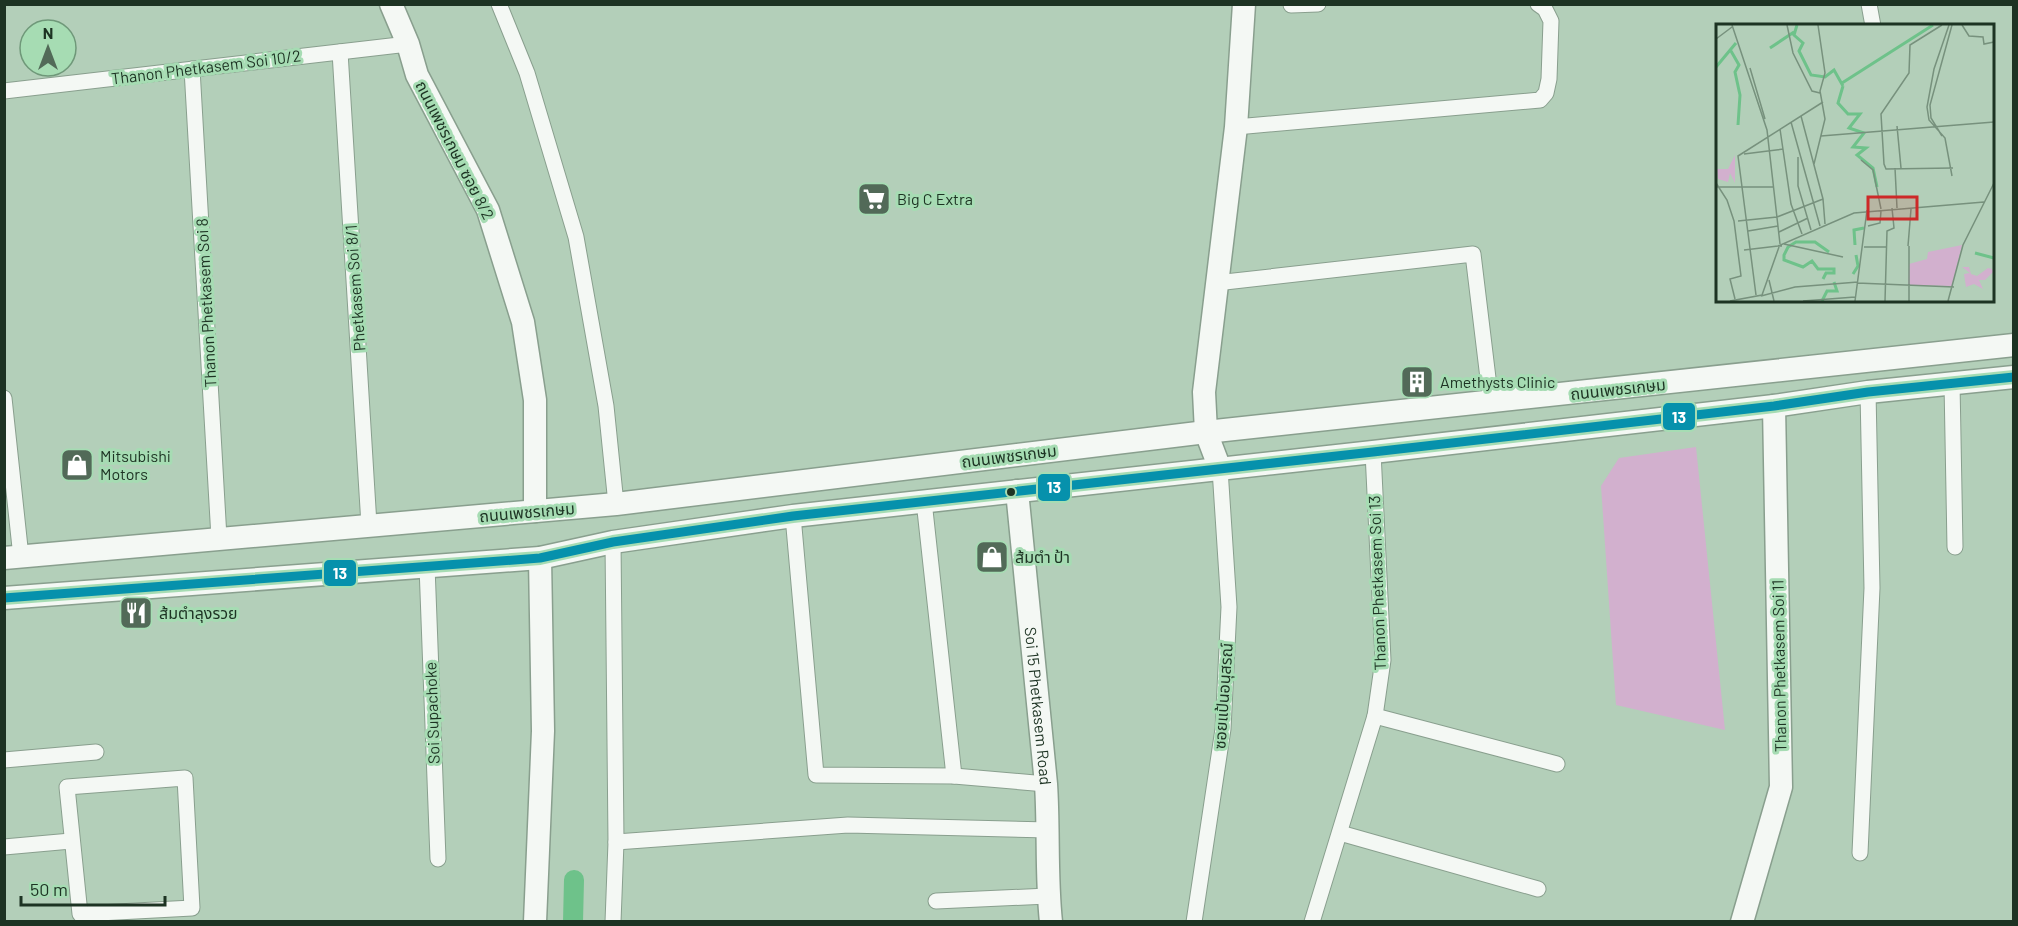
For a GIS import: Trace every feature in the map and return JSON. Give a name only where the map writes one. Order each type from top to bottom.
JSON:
[{"type":"main road","name":"ถนนเพชรเกษม ซอย 8/2","points":[[391,4],[408,44],[417,75],[488,210],[523,322],[535,400],[535,511]]},
{"type":"main road","points":[[1221,469],[1206,432],[1204,392],[1236,127],[1244,4]]},
{"type":"main road","name":"ถนนเพชรเกษม","points":[[13,557],[616,504],[1206,432],[2013,345]]},
{"type":"main road","name":"ถนนเพชรเกษม","points":[[4,598],[540,558],[613,542],[793,516],[1373,452],[1773,406],[1868,392],[2013,377]]},
{"type":"main road","name":"Thanon Phetkasem Soi 11","points":[[1742,921],[1781,787],[1773,406]]},
{"type":"main road","name":"Soi 15 Phetkasem Road","points":[[1017,491],[1046,784],[1049,830],[1048,896],[1051,921]]},
{"type":"main road","points":[[535,921],[543,731],[540,558]]},
{"type":"street","points":[[499,4],[527,72],[576,237],[606,406],[616,504]]},
{"type":"street","points":[[1291,5],[1318,4]]},
{"type":"street","points":[[1236,127],[1540,100],[1545,93],[1549,79],[1551,21],[1545,9],[1538,4]]},
{"type":"street","points":[[1869,4],[1873,24]]},
{"type":"street","name":"Thanon Phetkasem Soi 10/2","points":[[4,91],[408,44]]},
{"type":"street","name":"Phetkasem Soi 8/1","points":[[340,52],[369,525]]},
{"type":"street","name":"Thanon Phetkasem Soi 8","points":[[192,69],[219,538]]},
{"type":"street","points":[[1216,283],[1473,254],[1491,403]]},
{"type":"street","points":[[1952,383],[1955,547]]},
{"type":"street","points":[[1860,853],[1872,588],[1868,392]]},
{"type":"street","points":[[4,398],[13,557]]},
{"type":"street","name":"Thanon Phetkasem Soi 13","points":[[1312,921],[1375,716],[1383,660],[1373,452]]},
{"type":"street","name":"ซอยแป้นอนุสรณ์","points":[[1194,921],[1223,729],[1229,607],[1221,469]]},
{"type":"street","points":[[924,501],[954,776]]},
{"type":"street","points":[[793,516],[816,775],[954,776],[1046,784]]},
{"type":"street","points":[[613,542],[616,843],[613,921]]},
{"type":"street","name":"Soi Supachoke","points":[[427,566],[438,859]]},
{"type":"street","points":[[1375,716],[1557,764]]},
{"type":"street","points":[[4,760],[96,752]]},
{"type":"street","points":[[185,778],[192,908],[80,914],[71,841],[67,787],[185,778]]},
{"type":"street","points":[[616,843],[848,825],[1049,830]]},
{"type":"street","points":[[1340,833],[1538,890]]},
{"type":"street","points":[[4,847],[71,841]]},
{"type":"street","points":[[936,901],[1048,896]]},
{"type":"shaded area","points":[[1696,447],[1725,730],[1616,705],[1601,486],[1619,458]]},
{"type":"waterway","points":[[573,922],[574,880]]},
{"type":"transit line","name":"13","points":[[4,598],[540,558],[613,542],[793,516],[1373,452],[1774,406],[1868,392],[2014,377]]},
{"type":"place","name":"Big C Extra","points":[[874,199]]},
{"type":"place","name":"Amethysts Clinic","points":[[1417,382]]},
{"type":"place","name":"Mitsubishi Motors","points":[[77,465]]},
{"type":"place","name":"ส้มตำ ป้า","points":[[992,557]]},
{"type":"place","name":"ส้มตำลุงรวย","points":[[136,613]]}]
